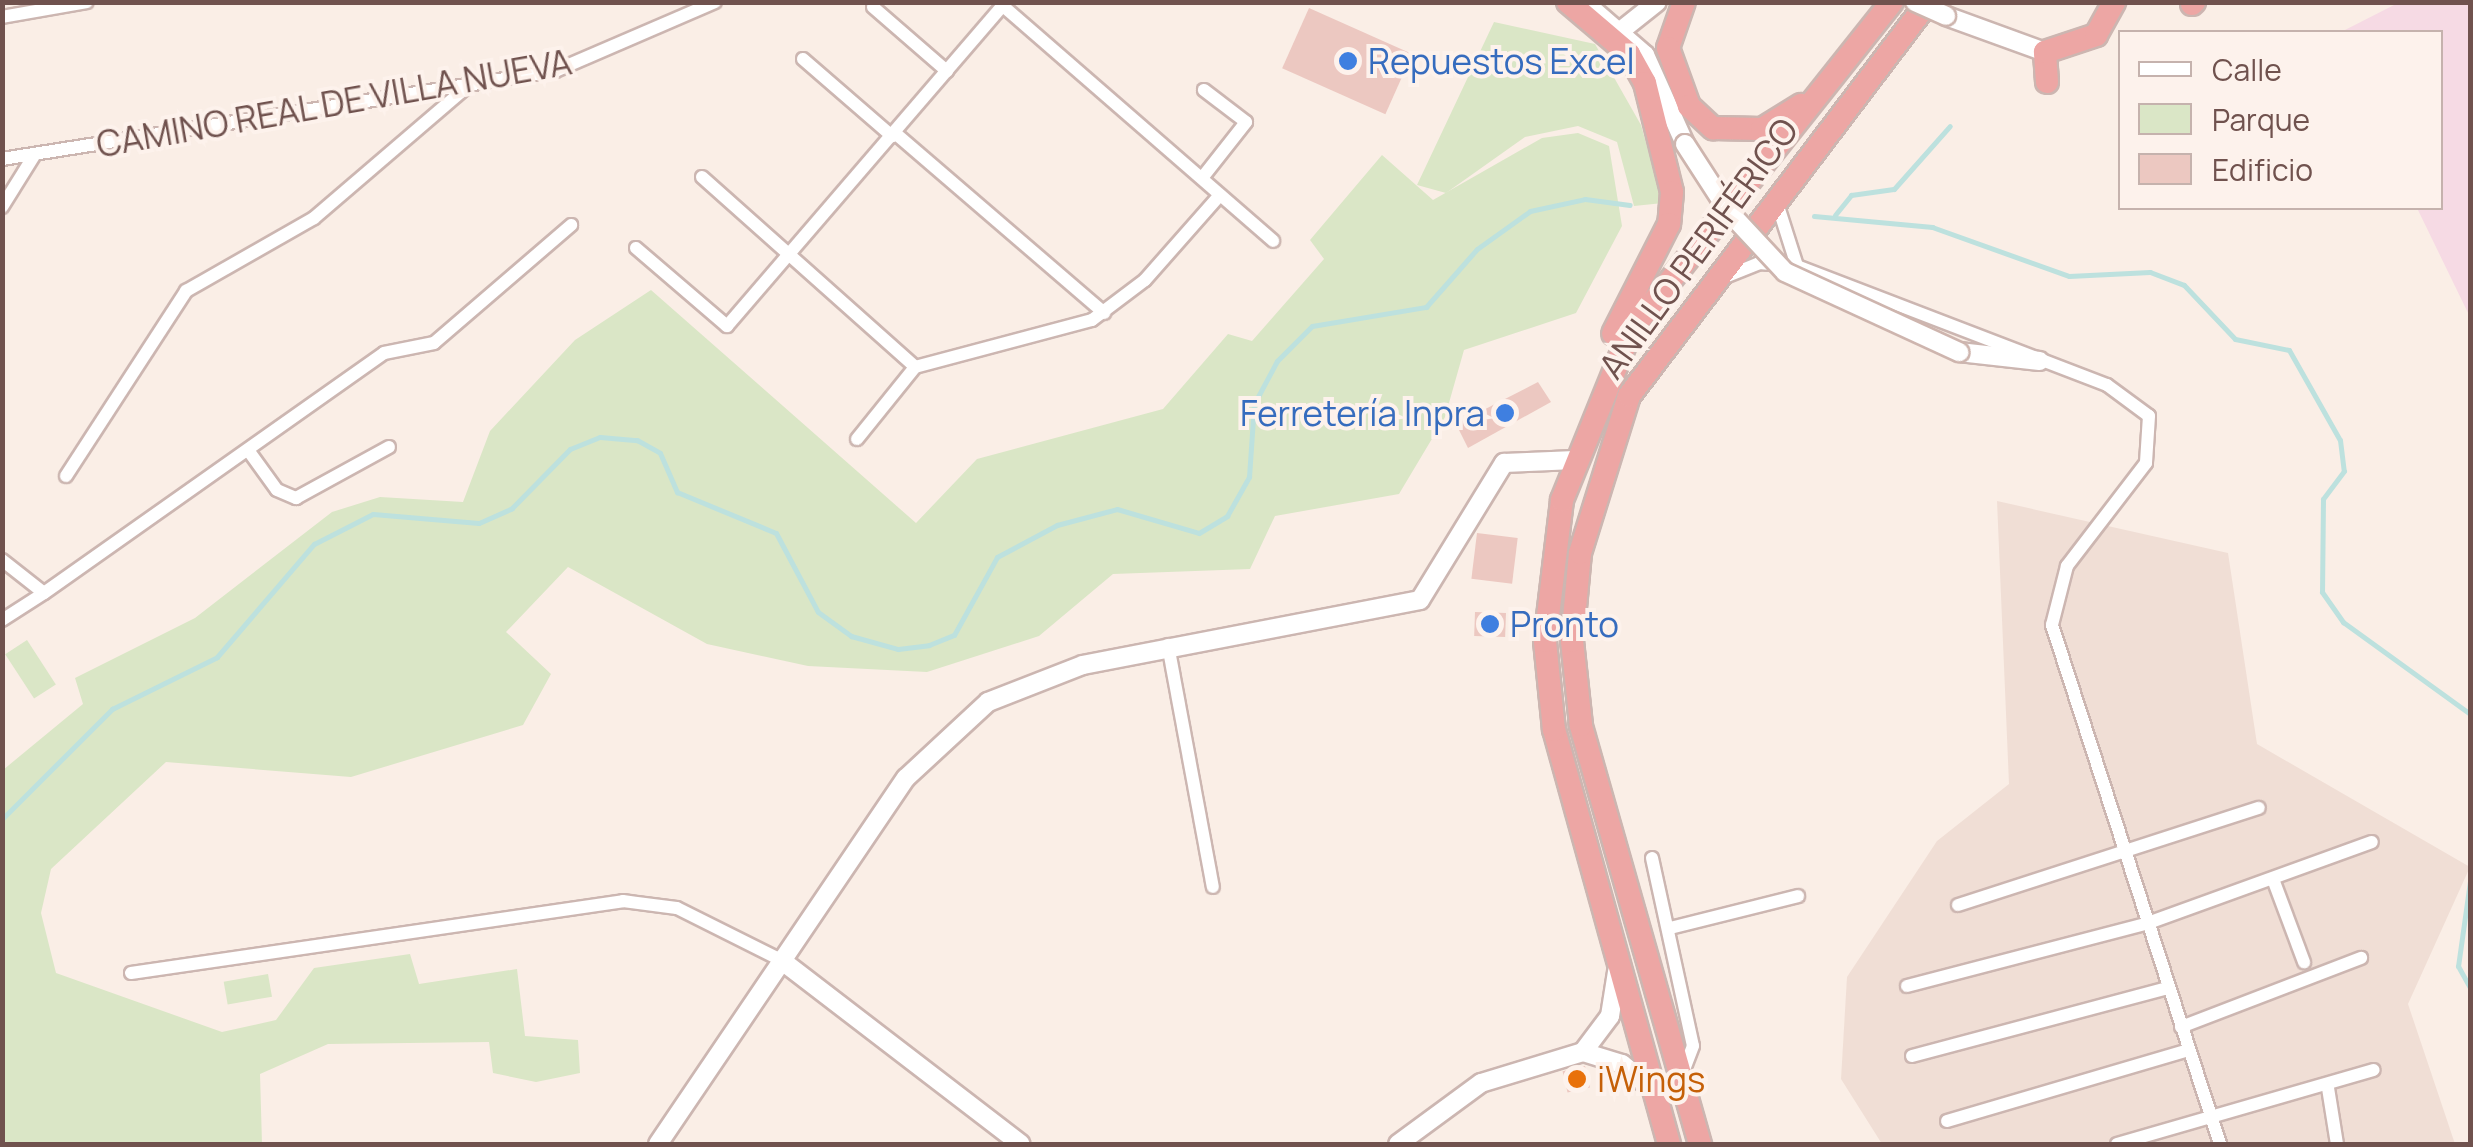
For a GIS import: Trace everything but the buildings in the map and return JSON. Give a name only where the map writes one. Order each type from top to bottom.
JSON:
[{"type":"highway","points":[[1568,2],[1629,54],[1654,102],[1672,192],[1668,224],[1584,396],[1584,436]]},
{"type":"highway","points":[[1684,2],[1668,48],[1689,106],[1713,128],[1762,128],[1825,88]]},
{"type":"highway","name":"ANILLO PERIFÉRICO","points":[[1668,1144],[1554,730],[1545,641],[1574,460],[1610,368],[1660,286],[1892,2]]},
{"type":"highway","points":[[2047,82],[2045,52],[2096,36],[2114,2]]},
{"type":"highway","name":"ANILLO PERIFÉRICO","points":[[1700,1144],[1581,725],[1572,641],[1598,474],[1629,396],[1702,292],[1778,194],[1937,9]]},
{"type":"street","points":[[2,17],[87,2]]},
{"type":"street","name":"CAMINO REAL DE VILLA NUEVA","points":[[2,159],[572,67],[715,2]]},
{"type":"street","points":[[1584,2],[1623,29],[1664,88],[1685,144],[1729,212],[1786,272],[1959,352],[2038,360]]},
{"type":"street","points":[[1623,29],[1657,2]]},
{"type":"street","points":[[1915,2],[2045,52]]},
{"type":"street","points":[[636,248],[727,326],[1004,4],[1272,241]]},
{"type":"street","points":[[874,7],[947,70]]},
{"type":"street","points":[[804,59],[1104,313]]},
{"type":"street","points":[[66,476],[186,291],[314,218],[469,85]]},
{"type":"street","points":[[1202,178],[1246,122],[1204,90]]},
{"type":"street","points":[[2,207],[35,154]]},
{"type":"street","points":[[702,177],[915,367]]},
{"type":"street","points":[[1778,194],[1780,232],[1797,266]]},
{"type":"street","points":[[857,440],[915,367],[1058,334],[1104,313],[1220,195]]},
{"type":"street","points":[[2,620],[384,354],[434,343],[572,224]]},
{"type":"street","points":[[1702,292],[1740,268],[1797,266],[2128,395],[2152,431],[2146,464],[2067,566],[2052,624],[2220,1144]]},
{"type":"street","points":[[248,450],[276,490],[296,498],[389,447]]},
{"type":"street","points":[[658,1144],[906,778],[950,732],[1016,684],[1168,646],[1420,600],[1504,462],[1574,460]]},
{"type":"street","points":[[2,560],[44,593]]},
{"type":"street","points":[[1168,646],[1212,887]]},
{"type":"street","points":[[1958,905],[2125,858],[2259,808]]},
{"type":"street","points":[[1907,986],[2148,922],[2372,842]]},
{"type":"street","points":[[1652,858],[1693,1046],[1681,1078]]},
{"type":"street","points":[[2273,878],[2304,962]]},
{"type":"street","points":[[1670,928],[1798,896]]},
{"type":"street","points":[[130,973],[622,901],[677,908],[781,960],[1020,1144]]},
{"type":"street","points":[[1583,1052],[1610,1016],[1612,948]]},
{"type":"street","points":[[2180,1027],[2360,958]]},
{"type":"street","points":[[1912,1056],[2168,988]]},
{"type":"street","points":[[1947,1121],[2188,1050]]},
{"type":"street","points":[[1398,1144],[1480,1083],[1583,1052],[1622,1064],[1653,1091]]},
{"type":"street","points":[[2117,1144],[2328,1088],[2374,1070]]},
{"type":"street","points":[[2328,1088],[2337,1144]]},
{"type":"shaded area","points":[[2398,3],[2470,3],[2470,317],[2418,210],[2443,210],[2443,30],[2345,30]]},
{"type":"shaded area","points":[[1997,501],[2228,553],[2257,744],[2470,867],[2408,1004],[2455,1144],[1882,1144],[1841,1079],[1847,977],[1937,841],[2009,784]]},
{"type":"green space","points":[[1494,22],[1595,44],[1641,125],[1663,203],[1634,206],[1617,142],[1578,126],[1525,137],[1446,193],[1417,185]]},
{"type":"green space","points":[[1578,133],[1609,146],[1622,226],[1576,313],[1464,350],[1445,417],[1399,494],[1275,516],[1250,569],[1113,574],[1039,636],[927,672],[808,666],[707,644],[568,567],[506,632],[551,674],[523,725],[351,777],[166,762],[51,869],[41,913],[56,973],[222,1032],[276,1020],[314,968],[410,954],[419,984],[517,969],[525,1036],[578,1040],[580,1073],[536,1082],[493,1073],[489,1042],[328,1044],[260,1074],[262,1144],[3,1144],[3,770],[83,704],[75,678],[195,618],[332,512],[380,497],[463,502],[490,431],[575,340],[651,290],[916,523],[977,459],[1163,409],[1228,334],[1252,341],[1324,259],[1310,240],[1382,155],[1433,200],[1542,138]]},
{"type":"green space","points":[[27,640],[56,684],[34,699],[5,654]]},
{"type":"green space","points":[[268,974],[272,997],[228,1004],[224,982]]},
{"type":"waterway","points":[[1835,215],[1851,195],[1894,189],[1950,126]]},
{"type":"waterway","points":[[2,819],[112,709],[217,657],[314,544],[373,514],[479,523],[512,508],[570,449],[600,437],[637,440],[660,453],[677,492],[776,533],[818,612],[851,636],[898,649],[929,645],[954,635],[997,557],[1057,525],[1117,509],[1199,533],[1227,516],[1249,477],[1254,404],[1277,361],[1312,326],[1426,307],[1477,249],[1530,211],[1585,199],[1630,205]]},
{"type":"waterway","points":[[1814,216],[1932,227],[2069,276],[2150,272],[2184,285],[2235,339],[2289,350],[2340,440],[2344,471],[2323,499],[2322,592],[2343,622],[2470,714]]},
{"type":"waterway","points":[[2470,881],[2458,966],[2470,988]]},
{"type":"place","name":"Repuestos Excel","points":[[1348,61]]},
{"type":"place","name":"Ferretería Inpra","points":[[1505,413]]},
{"type":"place","name":"Pronto","points":[[1490,624]]},
{"type":"place","name":"iWings","points":[[1577,1079]]}]
